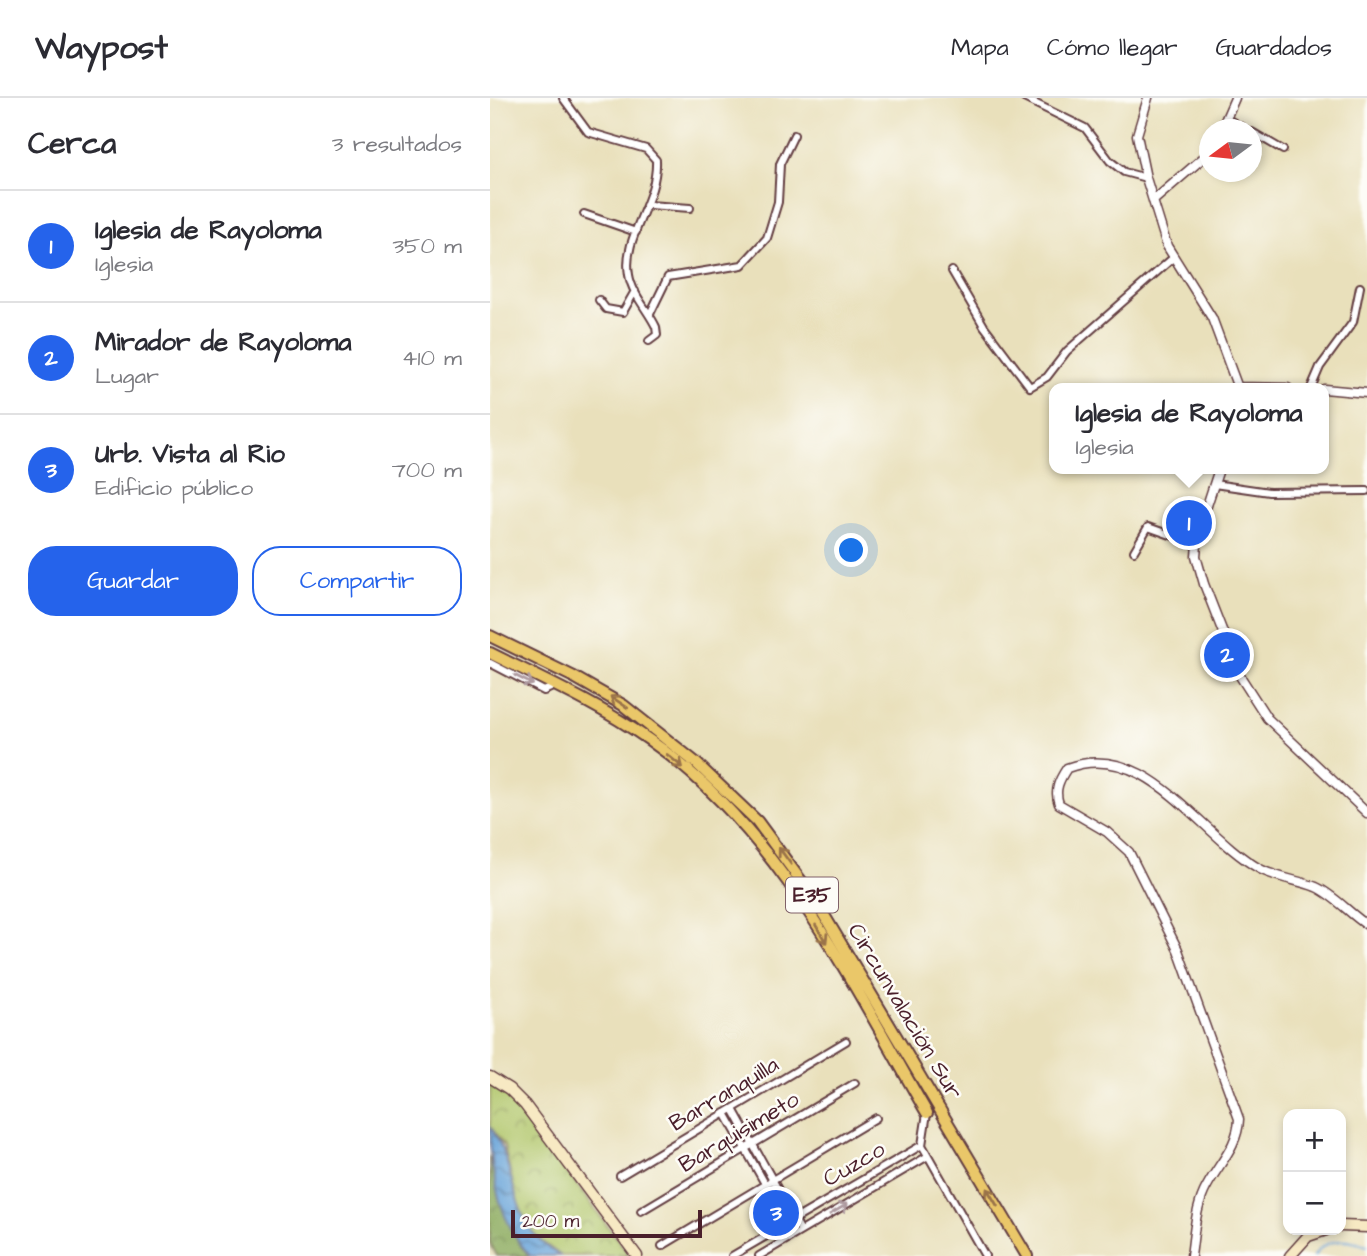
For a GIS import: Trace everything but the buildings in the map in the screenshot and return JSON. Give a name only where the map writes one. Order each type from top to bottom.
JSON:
[{"type":"highway","name":"Circunvalación Sur","points":[[490,636],[574,677],[623,705],[695,762],[757,821],[815,900],[1027,1256]]},
{"type":"highway","name":"Circunvalación Sur","points":[[490,653],[557,685],[650,740],[708,789],[752,836],[815,925],[927,1113]]},
{"type":"main road","points":[[490,1077],[509,1089],[525,1105],[637,1256]]},
{"type":"main road","points":[[1346,1226],[1367,1227]]},
{"type":"main road","points":[[1290,1256],[1311,1235]]},
{"type":"street","points":[[563,98],[588,132],[646,149],[652,154],[656,168],[649,205],[636,232],[628,273],[635,291],[650,314],[657,335],[649,341]]},
{"type":"street","points":[[1024,98],[1085,128],[1110,161],[1124,172],[1146,178]]},
{"type":"street","points":[[1148,98],[1136,135],[1153,201],[1174,257],[1212,318],[1236,383]]},
{"type":"street","points":[[1226,118],[1235,98]]},
{"type":"street","points":[[650,314],[668,277],[742,265],[767,238],[778,202],[780,164],[794,135]]},
{"type":"street","points":[[1262,138],[1283,150]]},
{"type":"street","points":[[1153,201],[1199,161]]},
{"type":"street","points":[[649,205],[690,208]]},
{"type":"street","points":[[584,214],[636,232]]},
{"type":"street","points":[[952,271],[984,326],[1030,387],[1048,377],[1067,351],[1174,257]]},
{"type":"street","points":[[1313,383],[1320,367],[1353,322],[1360,287]]},
{"type":"street","points":[[599,300],[606,309],[623,312],[635,291]]},
{"type":"street","points":[[1329,389],[1367,393]]},
{"type":"street","points":[[1217,474],[1196,544],[1198,569],[1240,676],[1267,718],[1367,813]]},
{"type":"street","points":[[1214,484],[1269,492],[1367,491]]},
{"type":"street","points":[[1134,551],[1148,527],[1196,544]]},
{"type":"street","points":[[490,663],[544,691],[557,685]]},
{"type":"street","points":[[1191,1256],[1199,1208],[1205,1191],[1233,1146],[1238,1133],[1238,1119],[1178,950],[1129,852],[1107,832],[1059,804],[1057,786],[1062,776],[1067,768],[1092,762],[1127,767],[1149,778],[1210,833],[1262,870],[1319,889],[1367,925]]},
{"type":"street","name":"Barranquilla","points":[[620,1176],[846,1041]]},
{"type":"street","name":"Barquisimeto","points":[[641,1211],[855,1083]]},
{"type":"street","points":[[733,1109],[797,1233]]},
{"type":"street","points":[[927,1113],[922,1145],[985,1256]]},
{"type":"street","points":[[725,1114],[765,1184],[791,1221]]},
{"type":"street","points":[[662,1246],[876,1118]]},
{"type":"street","name":"Cuzco","points":[[732,1256],[922,1145]]},
{"type":"street","name":"Cuzco","points":[[759,1256],[928,1156]]},
{"type":"street","points":[[746,1248],[752,1256]]},
{"type":"green space","points":[[490,1084],[512,1098],[630,1256],[561,1256],[534,1236],[519,1211],[504,1146],[490,1126]]},
{"type":"green space","points":[[490,1157],[521,1246],[530,1256],[497,1256],[490,1243]]},
{"type":"water","points":[[490,1126],[500,1143],[522,1213],[543,1244],[561,1256],[530,1256],[510,1227],[494,1178]]},
{"type":"waterway","points":[[1314,1256],[1325,1245],[1338,1241],[1367,1246]]},
{"type":"place","name":"Iglesia de Rayoloma","points":[[1189,523]]},
{"type":"place","name":"Mirador de Rayoloma","points":[[1227,655]]},
{"type":"place","name":"Urb. Vista al Rio","points":[[776,1213]]}]
